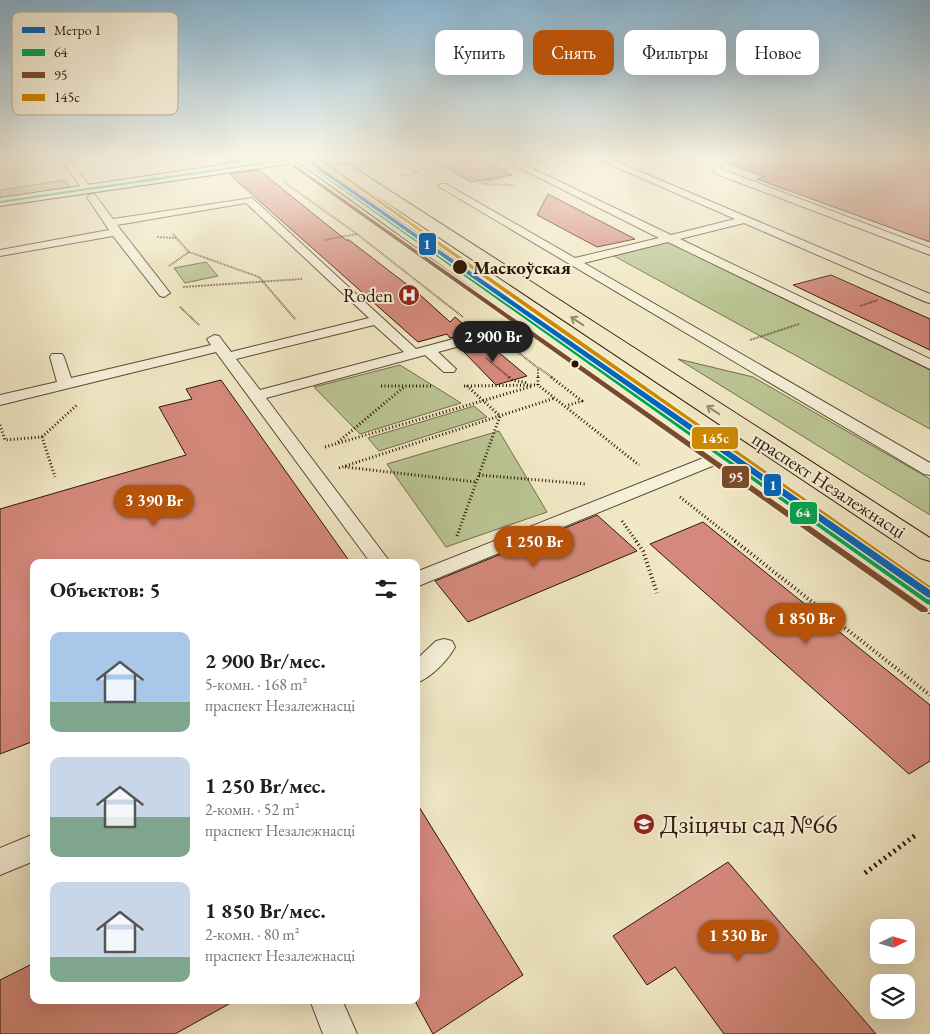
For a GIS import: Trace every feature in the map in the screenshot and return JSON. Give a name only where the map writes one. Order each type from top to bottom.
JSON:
[{"type":"main road","name":"праспект Незалежнасці","points":[[369,204],[532,322],[930,602]]},
{"type":"main road","name":"праспект Незалежнасці","points":[[401,204],[930,551]]},
{"type":"street","points":[[0,212],[37,204]]},
{"type":"lane","points":[[97,204],[113,228],[162,291]]},
{"type":"lane","points":[[0,253],[113,228],[140,218],[222,204]]},
{"type":"lane","points":[[253,204],[413,353]]},
{"type":"lane","points":[[474,204],[930,470]]},
{"type":"lane","points":[[600,204],[930,365]]},
{"type":"lane","points":[[708,204],[930,299]]},
{"type":"lane","points":[[804,204],[930,252]]},
{"type":"lane","points":[[574,262],[745,220]]},
{"type":"lane","points":[[0,400],[220,348],[309,337],[379,320]]},
{"type":"lane","points":[[256,396],[532,322]]},
{"type":"lane","points":[[220,348],[378,559]]},
{"type":"lane","points":[[428,350],[449,369]]},
{"type":"lane","points":[[57,357],[65,384]]},
{"type":"lane","points":[[420,578],[721,456]]},
{"type":"lane","points":[[420,670],[444,647]]},
{"type":"lane","points":[[0,862],[30,849]]},
{"type":"lane","points":[[328,1004],[340,1034]]},
{"type":"path","points":[[315,204],[358,234],[449,309],[487,334],[503,340],[582,401],[565,406]]},
{"type":"path","points":[[140,218],[168,228],[189,252],[259,277],[309,337]]},
{"type":"path","points":[[297,245],[358,234]]},
{"type":"path","points":[[169,266],[189,252]]},
{"type":"path","points":[[162,291],[264,281],[332,277]]},
{"type":"path","points":[[162,291],[220,348]]},
{"type":"path","points":[[483,356],[512,380],[538,385],[930,695]]},
{"type":"path","points":[[538,368],[538,385]]},
{"type":"path","points":[[449,369],[500,416]]},
{"type":"path","points":[[457,386],[538,385]]},
{"type":"path","points":[[299,454],[538,385]]},
{"type":"path","points":[[375,386],[438,386]]},
{"type":"path","points":[[335,444],[405,386]]},
{"type":"path","points":[[315,476],[555,398]]},
{"type":"path","points":[[0,425],[5,440],[42,438],[80,403]]},
{"type":"path","points":[[446,568],[500,416]]},
{"type":"path","points":[[42,438],[55,477]]},
{"type":"path","points":[[344,466],[476,482]]},
{"type":"path","points":[[479,475],[641,489]]},
{"type":"path","points":[[628,515],[620,519],[643,551],[657,593]]},
{"type":"path","points":[[865,873],[917,834]]},
{"type":"green space","points":[[670,242],[930,370],[930,429],[614,256]]},
{"type":"green space","points":[[206,262],[218,276],[185,283],[174,268]]},
{"type":"green space","points":[[678,359],[753,377],[930,479],[930,515]]},
{"type":"green space","points":[[400,365],[461,403],[360,434],[314,387]]},
{"type":"green space","points":[[474,406],[487,417],[379,451],[368,438]]},
{"type":"green space","points":[[499,431],[547,512],[446,547],[387,464]]},
{"type":"building","points":[[263,204],[302,204],[418,293],[450,322],[455,317],[473,332],[450,338],[447,334],[418,342]]},
{"type":"building","points":[[543,204],[568,204],[635,239],[597,247],[537,215]]},
{"type":"building","points":[[826,204],[930,204],[930,242]]},
{"type":"building","points":[[831,275],[930,319],[930,350],[793,285]]},
{"type":"building","points":[[485,341],[527,376],[496,385],[460,348]]},
{"type":"building","points":[[221,380],[348,559],[30,559],[30,743],[0,754],[0,509],[186,455],[159,407],[192,399],[186,389]]},
{"type":"building","points":[[597,515],[637,551],[468,622],[435,581]]},
{"type":"building","points":[[703,522],[930,705],[930,761],[909,774],[650,544]]},
{"type":"building","points":[[420,808],[523,975],[433,1034],[417,1004],[420,1004]]},
{"type":"building","points":[[728,862],[876,1034],[724,1034],[675,967],[647,985],[613,936]]},
{"type":"building","points":[[30,965],[30,1004],[229,1004],[175,1034],[0,1034],[0,980]]},
{"type":"metro line","name":"1","points":[[370,204],[930,595]]},
{"type":"transit line","name":"95","points":[[348,204],[924,610]]},
{"type":"transit line","name":"64","points":[[366,204],[930,602]]},
{"type":"transit line","name":"145с","points":[[383,204],[930,590]]},
{"type":"place","name":"Маскоўская","points":[[460,267]]},
{"type":"place","name":"Roden","points":[[409,295]]},
{"type":"place","name":"Дзіцячы сад №66","points":[[644,824]]}]
